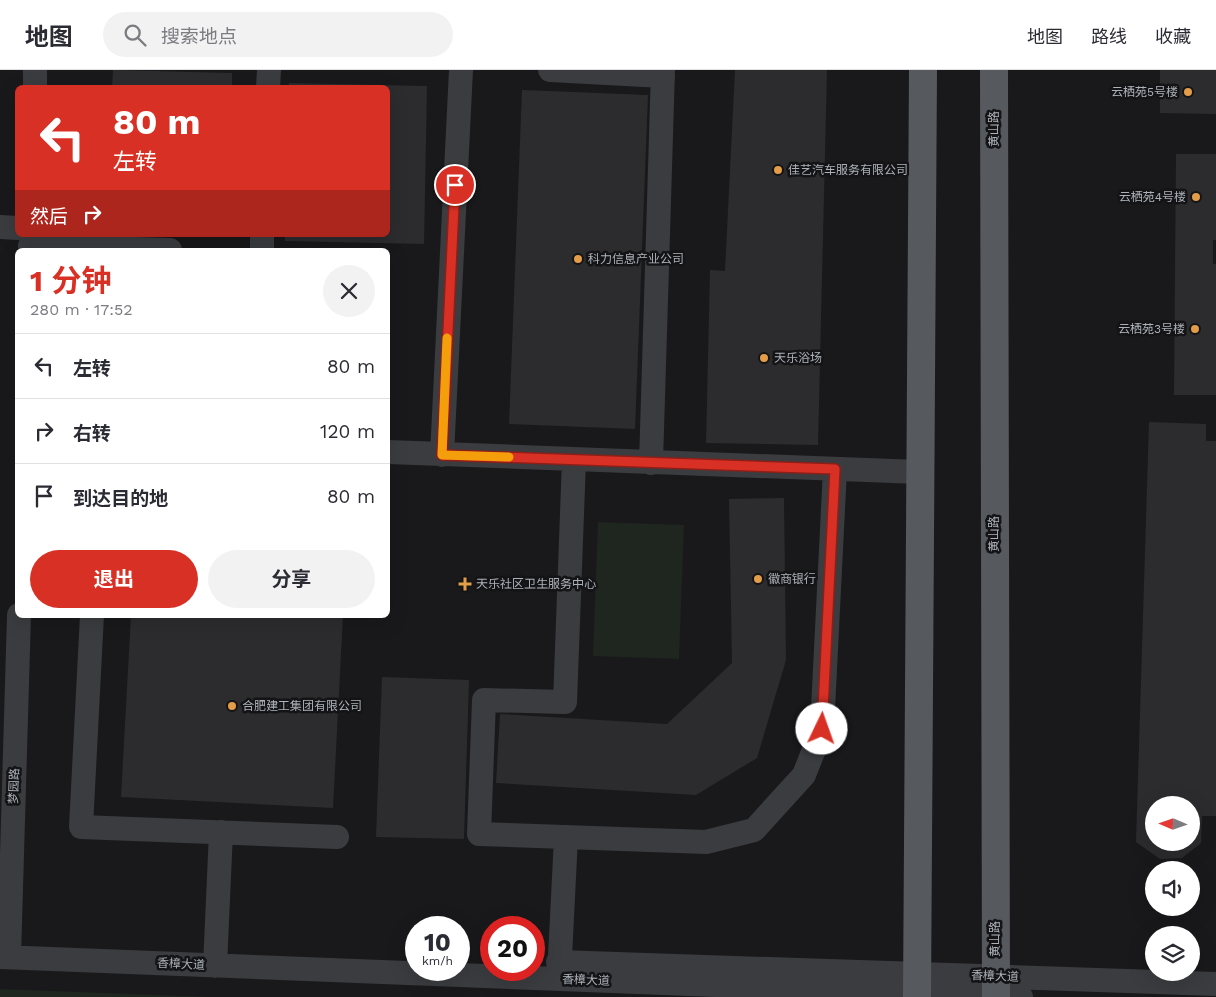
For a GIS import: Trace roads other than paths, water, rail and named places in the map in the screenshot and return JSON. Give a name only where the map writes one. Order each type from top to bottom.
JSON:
[{"type":"main road","points":[[917,987],[923,70]]},
{"type":"main road","name":"黄山路","points":[[994,70],[1002,992]]},
{"type":"street","points":[[35,70],[35,85]]},
{"type":"street","points":[[268,85],[269,70]]},
{"type":"street","points":[[442,455],[460,70]]},
{"type":"street","points":[[550,70],[663,73],[650,462]]},
{"type":"street","points":[[0,227],[15,234]]},
{"type":"street","points":[[27,240],[141,248]]},
{"type":"street","points":[[390,452],[919,472]]},
{"type":"street","points":[[574,460],[565,702],[484,700],[479,834],[706,842],[754,830],[804,775],[822,729],[835,469]]},
{"type":"street","name":"梦园路","points":[[4,951],[9,651],[18,618]]},
{"type":"street","points":[[92,618],[81,827],[338,837]]},
{"type":"street","points":[[215,958],[221,832]]},
{"type":"street","points":[[559,970],[566,837]]},
{"type":"street","name":"香樟大道","points":[[4,951],[559,970],[1002,992],[1216,984]]},
{"type":"street","name":"香樟大道","points":[[215,958],[405,958]]},
{"type":"street","name":"香樟大道","points":[[545,965],[559,970]]},
{"type":"place","name":"云栖苑5号楼","points":[[1188,92]]},
{"type":"place","name":"佳艺汽车服务有限公司","points":[[778,170]]},
{"type":"place","name":"云栖苑4号楼","points":[[1196,197]]},
{"type":"place","name":"科力信息产业公司","points":[[578,259]]},
{"type":"place","name":"云栖苑3号楼","points":[[1195,329]]},
{"type":"place","name":"天乐浴场","points":[[764,358]]},
{"type":"place","name":"徽商银行","points":[[758,579]]},
{"type":"place","name":"天乐社区卫生服务中心","points":[[465,584]]},
{"type":"place","name":"合肥建工集团有限公司","points":[[232,706]]}]
